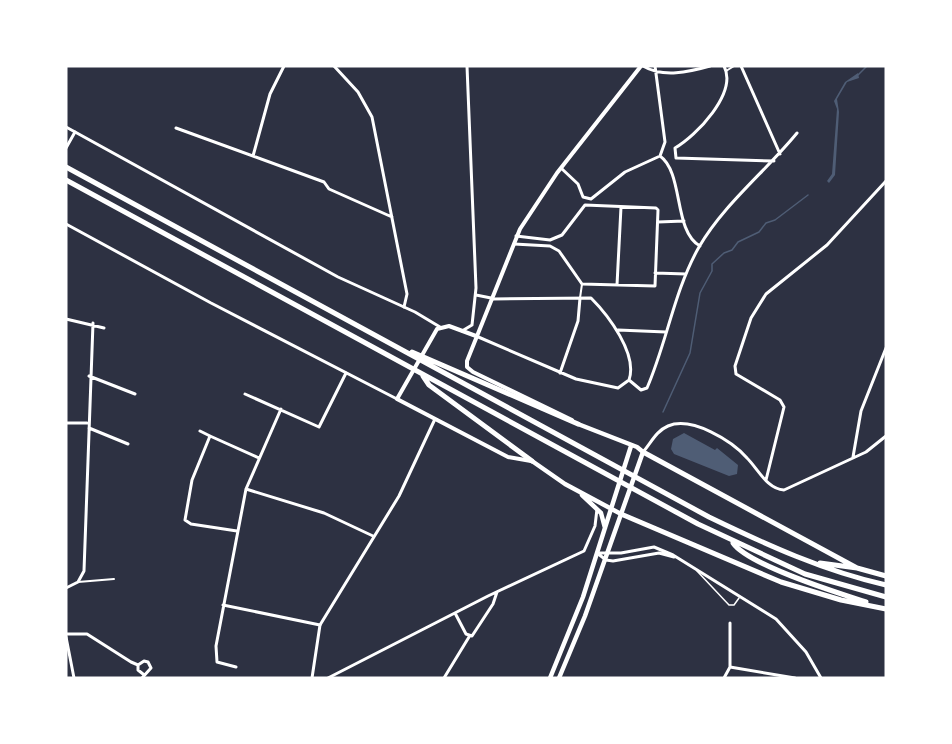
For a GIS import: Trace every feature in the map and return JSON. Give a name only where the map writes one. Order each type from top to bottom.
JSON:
[{"type":"highway","points":[[66,167],[652,486],[762,543],[809,562],[886,585]]},
{"type":"highway","points":[[66,180],[732,542],[805,574],[886,597]]},
{"type":"highway","points":[[391,344],[578,424]]},
{"type":"highway","points":[[423,374],[429,385],[531,461]]},
{"type":"highway","points":[[643,452],[857,568]]},
{"type":"highway","points":[[621,514],[781,582],[886,609]]},
{"type":"highway","points":[[732,542],[738,550],[778,569],[874,606]]},
{"type":"highway","points":[[809,562],[857,568],[886,576]]},
{"type":"main road","points":[[559,678],[606,560],[643,452],[637,447],[578,424],[566,415],[469,370],[466,361],[516,236],[561,168],[642,66]]},
{"type":"main road","points":[[476,336],[440,327],[429,341],[397,399],[508,457],[531,461],[580,492],[621,514]]},
{"type":"main road","points":[[550,678],[575,619],[631,446]]},
{"type":"main road","points":[[580,492],[597,507],[604,519],[606,529]]},
{"type":"street","points":[[253,156],[270,94],[284,66]]},
{"type":"street","points":[[334,66],[358,92],[370,112],[407,294],[404,307]]},
{"type":"street","points":[[461,331],[466,331],[472,325],[476,295],[467,66]]},
{"type":"street","points":[[642,66],[655,71],[683,73],[710,66]]},
{"type":"street","points":[[561,168],[574,179],[583,197],[591,199],[626,172],[659,157],[665,142],[655,66]]},
{"type":"street","points":[[723,66],[726,71],[723,89],[712,114],[693,136],[676,147],[674,150],[677,158],[774,161]]},
{"type":"street","points":[[726,71],[734,66]]},
{"type":"street","points":[[741,66],[780,154]]},
{"type":"street","points":[[66,127],[338,277],[404,307],[440,327]]},
{"type":"street","points":[[176,128],[324,182],[329,189],[392,217]]},
{"type":"street","points":[[66,148],[75,132]]},
{"type":"street","points":[[629,380],[641,390],[647,388],[686,274],[700,246],[726,210],[774,161],[797,133]]},
{"type":"street","points":[[659,157],[669,164],[684,221],[692,240],[700,246]]},
{"type":"street","points":[[767,481],[784,407],[780,400],[736,374],[735,366],[751,318],[773,286],[827,245],[886,181]]},
{"type":"street","points":[[516,236],[550,240],[565,232],[585,205],[656,208],[658,222],[654,287],[582,284]]},
{"type":"street","points":[[617,285],[621,207]]},
{"type":"street","points":[[658,222],[684,221]]},
{"type":"street","points":[[66,224],[397,399]]},
{"type":"street","points":[[513,244],[550,246],[562,253],[582,284],[578,321],[560,373]]},
{"type":"street","points":[[655,273],[686,274]]},
{"type":"street","points":[[476,295],[497,301],[592,299],[618,330],[630,373],[629,380],[622,387],[609,387],[560,373],[476,336]]},
{"type":"street","points":[[66,319],[93,323],[104,328]]},
{"type":"street","points":[[78,582],[84,571],[89,376],[93,323]]},
{"type":"street","points":[[618,330],[666,332]]},
{"type":"street","points":[[853,457],[861,411],[886,348]]},
{"type":"street","points":[[245,394],[319,427],[346,373]]},
{"type":"street","points":[[89,376],[135,394]]},
{"type":"street","points":[[236,667],[217,662],[215,656],[223,605],[246,489],[281,410]]},
{"type":"street","points":[[312,678],[320,625],[399,496],[435,419]]},
{"type":"street","points":[[66,423],[88,426],[128,444]]},
{"type":"street","points":[[643,452],[662,429],[674,424],[692,425],[739,449],[767,481],[781,490],[792,487],[871,448],[886,436]]},
{"type":"street","points":[[200,431],[259,458]]},
{"type":"street","points":[[210,436],[192,480],[185,520],[191,524],[237,531]]},
{"type":"street","points":[[246,489],[324,513],[373,536]]},
{"type":"street","points":[[328,678],[497,592],[584,551],[595,526],[597,507]]},
{"type":"street","points":[[597,552],[621,553],[657,547],[762,608],[786,628],[806,652],[821,678]]},
{"type":"street","points":[[597,552],[606,560],[659,553],[676,558]]},
{"type":"street","points":[[66,588],[78,582],[114,579]]},
{"type":"street","points":[[444,678],[493,604],[497,592]]},
{"type":"street","points":[[223,605],[320,625]]},
{"type":"street","points":[[455,613],[470,637]]},
{"type":"street","points":[[724,678],[730,667],[730,623]]},
{"type":"street","points":[[74,678],[66,635],[87,634],[138,665]]},
{"type":"street","points":[[144,661],[150,665],[149,672],[142,676],[138,665],[144,661]]},
{"type":"street","points":[[730,667],[769,676],[795,678]]},
{"type":"lane","points":[[694,568],[730,606],[737,602],[738,594]]},
{"type":"water","points":[[858,73],[859,78],[847,82],[837,99],[839,112],[835,175],[829,183],[827,181],[832,174],[837,109],[834,101],[845,82]]},
{"type":"water","points":[[684,433],[715,450],[717,448],[738,465],[737,474],[729,476],[674,454],[671,449],[673,439]]},
{"type":"waterway","points":[[858,75],[867,66]]},
{"type":"waterway","points":[[663,412],[690,353],[700,293],[712,271],[712,264],[724,253],[732,250],[738,242],[759,232],[766,223],[775,220],[808,195]]}]
